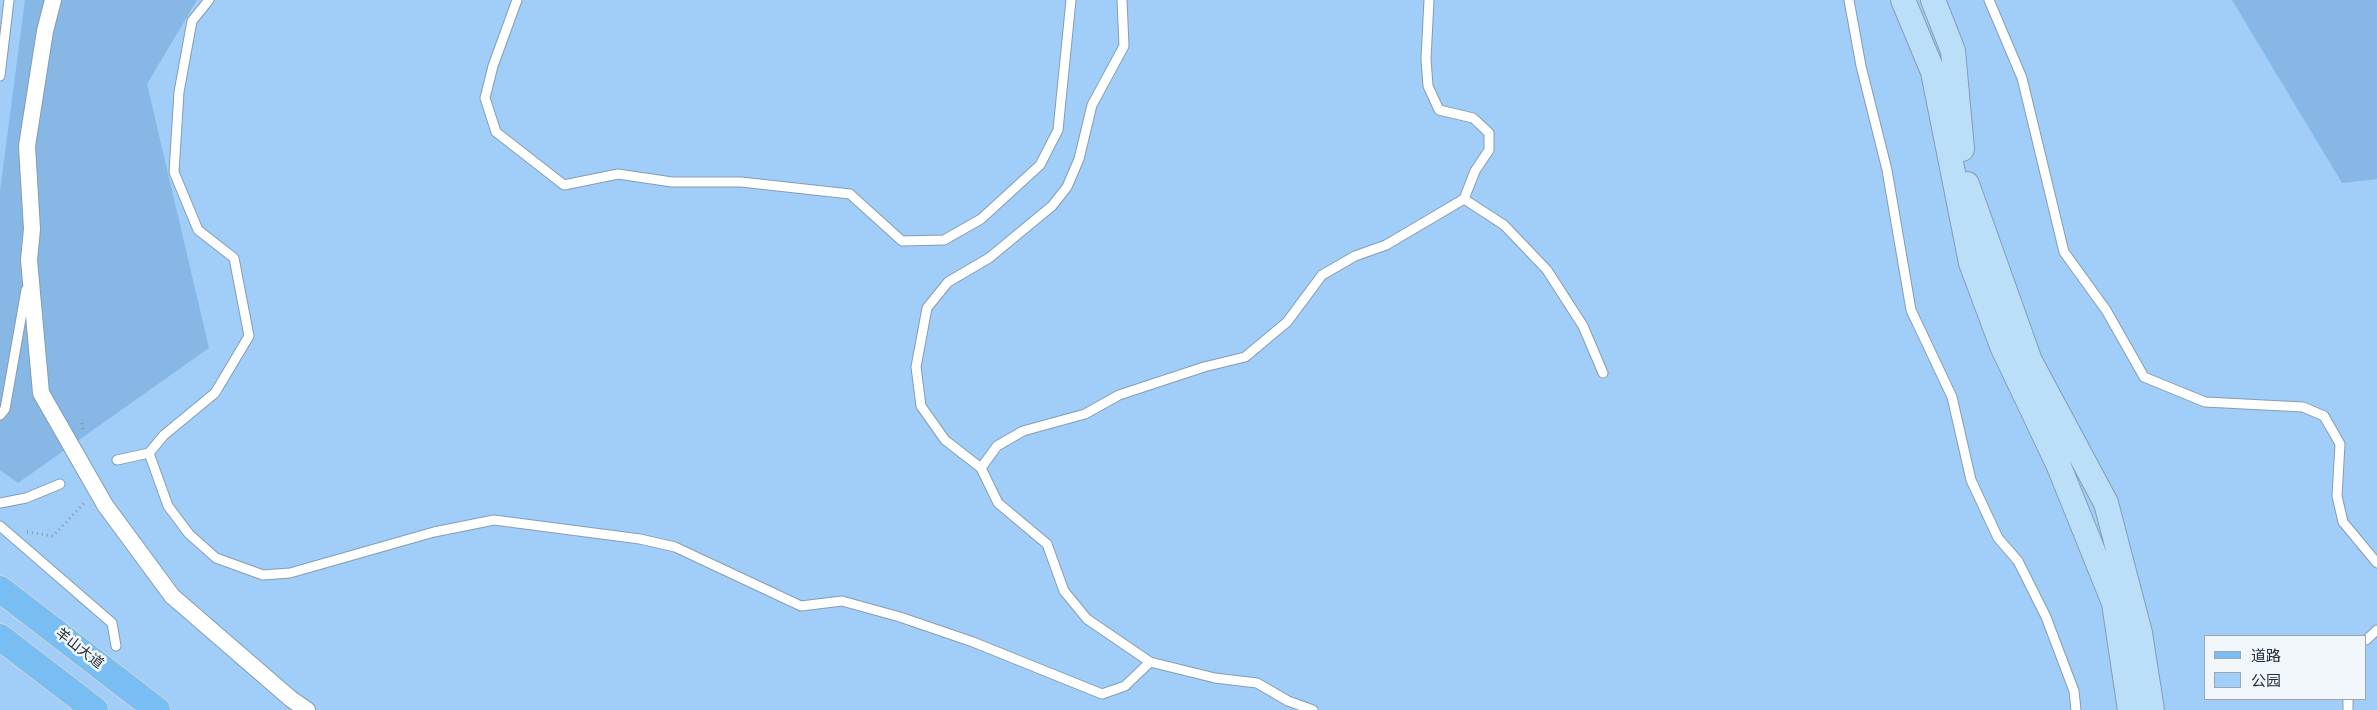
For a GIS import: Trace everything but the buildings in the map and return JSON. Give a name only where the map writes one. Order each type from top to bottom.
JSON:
[{"type":"main road","name":"羊山大道","points":[[0,589],[157,710]]},
{"type":"main road","points":[[0,637],[95,710]]},
{"type":"street","points":[[53,0],[45,31],[27,146],[32,229],[29,260],[41,393],[105,506],[172,596],[291,700],[307,710]]},
{"type":"street","points":[[1903,0],[1933,72],[1971,264],[2002,346],[2058,464],[2114,603],[2130,710]]},
{"type":"street","points":[[1933,0],[1953,51],[1965,176],[2030,361],[2106,503],[2140,633],[2152,710]]},
{"type":"lane","points":[[0,76],[9,0]]},
{"type":"lane","points":[[117,460],[149,454],[164,435],[215,393],[248,336],[234,258],[198,230],[174,172],[179,92],[192,21],[209,0]]},
{"type":"lane","points":[[517,0],[493,66],[485,98],[496,132],[564,185],[618,174],[672,182],[741,182],[850,194],[902,241],[944,240],[981,219],[1040,165],[1058,130],[1071,0]]},
{"type":"lane","points":[[1122,0],[1124,46],[1092,105],[1079,159],[1067,187],[1052,206],[988,258],[948,282],[927,308],[916,367],[921,406],[945,440],[981,468],[998,503],[1047,544],[1064,591],[1087,619],[1150,662],[1215,678],[1257,683],[1288,701],[1313,710]]},
{"type":"lane","points":[[981,468],[997,446],[1023,431],[1085,414],[1119,395],[1204,367],[1245,357],[1287,322],[1322,275],[1355,256],[1386,245],[1464,199],[1475,171],[1489,150],[1489,133],[1473,118],[1439,110],[1428,86],[1426,59],[1429,0]]},
{"type":"lane","points":[[1849,0],[1861,66],[1887,170],[1911,310],[1952,397],[1971,480],[1998,538],[2018,561],[2046,617],[2074,691],[2076,710]]},
{"type":"lane","points":[[1989,0],[2022,78],[2064,252],[2106,310],[2144,377],[2205,402],[2303,407],[2324,416],[2340,444],[2337,496],[2342,522],[2377,563]]},
{"type":"lane","points":[[1464,199],[1504,226],[1547,270],[1583,326],[1603,373]]},
{"type":"lane","points":[[0,415],[5,408],[18,343],[29,260]]},
{"type":"lane","points":[[149,454],[168,506],[189,534],[216,558],[263,575],[290,573],[434,532],[494,520],[640,538],[674,547],[801,606],[842,602],[900,617],[973,642],[1102,694],[1125,686],[1150,662]]},
{"type":"lane","points":[[0,503],[26,498],[60,484]]},
{"type":"lane","points":[[0,526],[112,623],[116,646]]},
{"type":"lane","points":[[2367,639],[2377,630]]},
{"type":"green space","points":[[0,0],[2377,0],[2377,710],[0,710]]},
{"type":"shaded area","points":[[25,0],[197,0],[147,84],[209,348],[18,483],[0,470],[0,191]]},
{"type":"shaded area","points":[[2232,0],[2377,0],[2377,179],[2342,183]]}]
